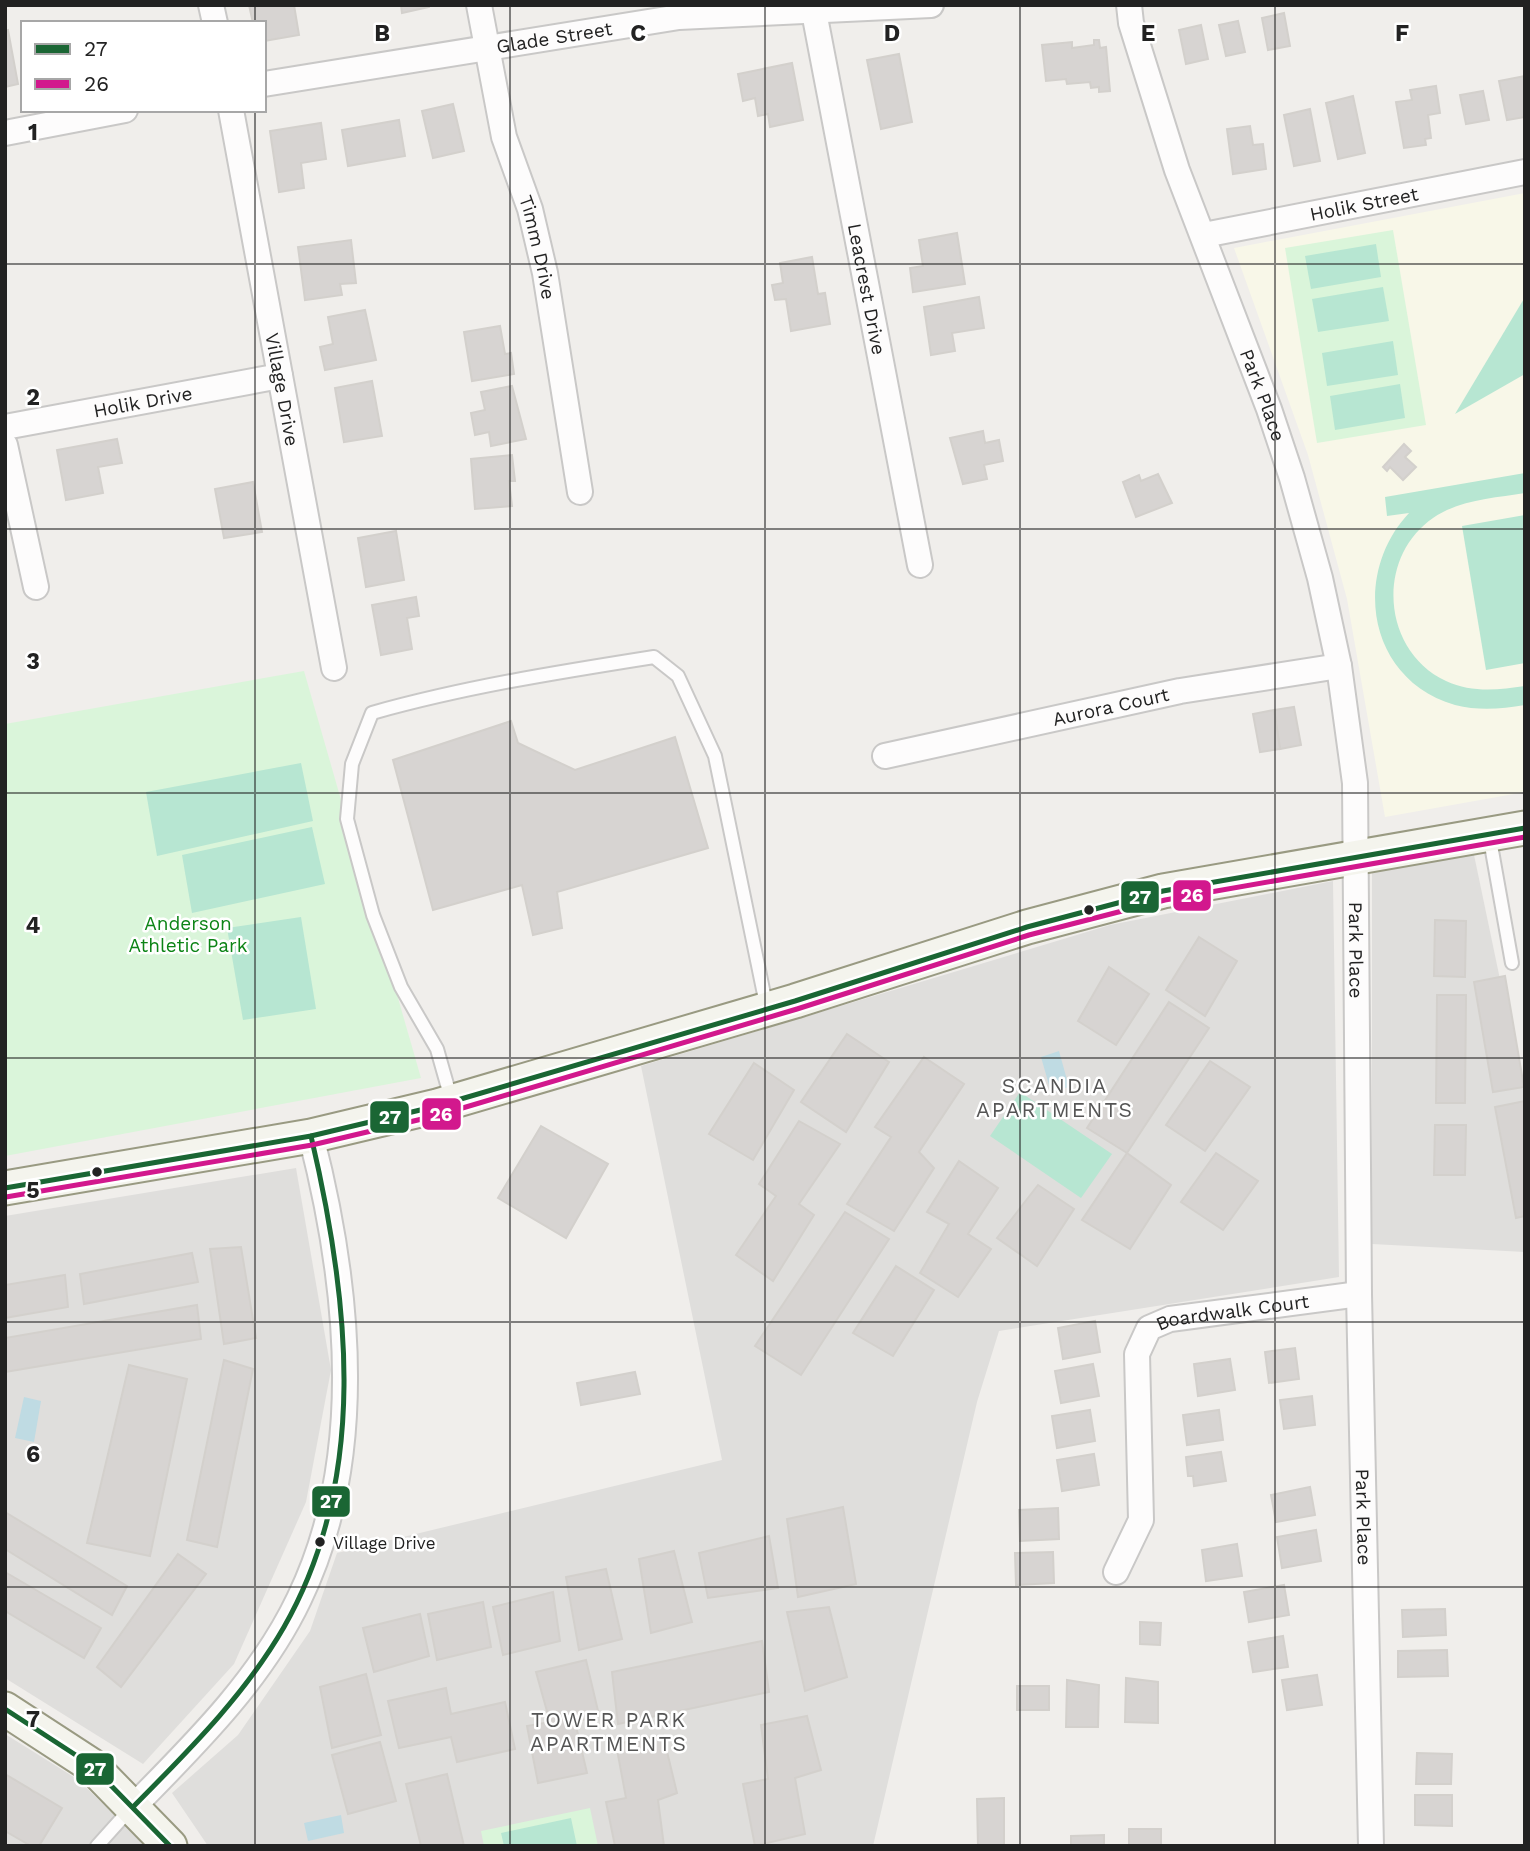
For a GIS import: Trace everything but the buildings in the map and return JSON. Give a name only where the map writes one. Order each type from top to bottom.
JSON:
[{"type":"street","name":"Timm Drive","points":[[479,5],[504,137],[530,209],[545,273],[580,492]]},
{"type":"street","name":"Glade Street","points":[[266,84],[486,46],[679,17],[931,5]]},
{"type":"street","name":"Park Place","points":[[1129,5],[1177,170],[1269,409],[1292,478],[1320,578],[1339,666],[1356,817],[1353,856],[1359,1294],[1371,1846]]},
{"type":"street","name":"Leacrest Drive","points":[[814,12],[920,565]]},
{"type":"street","points":[[5,133],[115,112]]},
{"type":"street","name":"Village Drive","points":[[231,112],[334,668]]},
{"type":"street","name":"Holik Street","points":[[1204,235],[1525,172]]},
{"type":"street","name":"Holik Drive","points":[[5,427],[280,376]]},
{"type":"street","points":[[5,445],[36,587]]},
{"type":"street","name":"Aurora Court","points":[[885,756],[1180,691],[1339,666]]},
{"type":"street","points":[[5,1188],[311,1136],[452,1101],[767,1009],[1027,927],[1163,891],[1525,828]]},
{"type":"street","points":[[134,1806],[204,1735],[251,1675],[298,1601],[317,1556],[333,1495],[344,1423],[344,1328],[332,1239],[311,1136]]},
{"type":"street","name":"Boardwalk Court","points":[[1116,1572],[1140,1520],[1137,1354],[1149,1328],[1170,1319],[1359,1294]]},
{"type":"street","points":[[5,1709],[91,1765],[134,1806],[170,1846]]},
{"type":"lane","points":[[452,1101],[437,1049],[401,986],[373,915],[347,819],[352,764],[372,713],[414,701],[563,671],[654,657],[678,676],[715,757],[767,1009]]},
{"type":"lane","points":[[1489,834],[1512,963]]},
{"type":"lane","points":[[97,1846],[134,1806]]},
{"type":"shaded area","points":[[1525,193],[1525,792],[1385,817],[1347,599],[1308,455],[1234,248]]},
{"type":"shaded area","points":[[1473,850],[1525,1099],[1525,1252],[1372,1244],[1372,871]]},
{"type":"shaded area","points":[[1333,881],[1339,1277],[999,1331],[977,1402],[873,1846],[208,1846],[172,1793],[238,1735],[310,1631],[337,1553],[722,1460],[641,1066],[1110,925]]},
{"type":"shaded area","points":[[296,1168],[331,1370],[306,1502],[234,1664],[143,1764],[5,1678],[5,1216]]},
{"type":"shaded area","points":[[5,1734],[77,1779],[147,1846],[5,1846]]},
{"type":"green space","points":[[1393,230],[1426,425],[1317,443],[1285,248]]},
{"type":"green space","points":[[1376,244],[1381,277],[1311,289],[1305,256]]},
{"type":"green space","points":[[1383,287],[1389,321],[1318,332],[1312,299]]},
{"type":"green space","points":[[1525,297],[1525,374],[1455,414]]},
{"type":"green space","points":[[1393,341],[1398,375],[1327,386],[1322,353]]},
{"type":"green space","points":[[1400,384],[1405,418],[1335,430],[1330,396]]},
{"type":"green space","points":[[1525,473],[1525,493],[1454,507],[1433,518],[1414,535],[1402,556],[1395,579],[1394,603],[1398,627],[1409,648],[1425,667],[1446,681],[1475,689],[1525,686],[1525,705],[1490,709],[1455,705],[1426,692],[1403,673],[1387,650],[1378,623],[1375,594],[1379,566],[1391,538],[1409,513],[1387,516],[1385,497]]},
{"type":"green space","points":[[1525,515],[1525,663],[1486,670],[1462,526]]},
{"type":"green space","name":"Anderson Athletic Park","points":[[304,671],[421,1078],[5,1156],[5,724]]},
{"type":"green space","points":[[301,763],[313,821],[157,856],[146,792]]},
{"type":"green space","points":[[312,827],[325,884],[192,913],[182,855]]},
{"type":"green space","points":[[301,917],[316,1009],[243,1020],[227,928]]},
{"type":"green space","points":[[1020,1092],[1112,1154],[1081,1198],[990,1136]]},
{"type":"green space","points":[[590,1808],[598,1846],[484,1846],[481,1831]]},
{"type":"green space","points":[[571,1818],[577,1846],[504,1846],[501,1833]]},
{"type":"water","points":[[1059,1051],[1069,1087],[1051,1092],[1041,1057]]},
{"type":"water","points":[[24,1397],[41,1401],[34,1442],[15,1438]]},
{"type":"water","points":[[341,1815],[344,1833],[308,1841],[304,1823]]},
{"type":"transit line","name":"27","points":[[5,1188],[311,1136],[437,1106],[795,1001],[1027,927],[1163,891],[1525,828]]},
{"type":"transit line","name":"26","points":[[6,1197],[312,1145],[439,1115],[797,1009],[1029,935],[1165,900],[1525,837]]},
{"type":"transit line","name":"27","points":[[134,1806],[215,1721],[269,1652],[311,1569],[330,1509],[340,1448],[344,1386],[342,1323],[335,1260],[311,1136]]},
{"type":"transit line","name":"27","points":[[5,1709],[91,1765],[170,1846]]},
{"type":"place","name":"Village Drive","points":[[320,1542]]},
{"type":"district","name":"SCANDIA APARTMENTS","points":[[1055,1098]]},
{"type":"district","name":"TOWER PARK APARTMENTS","points":[[609,1732]]}]
